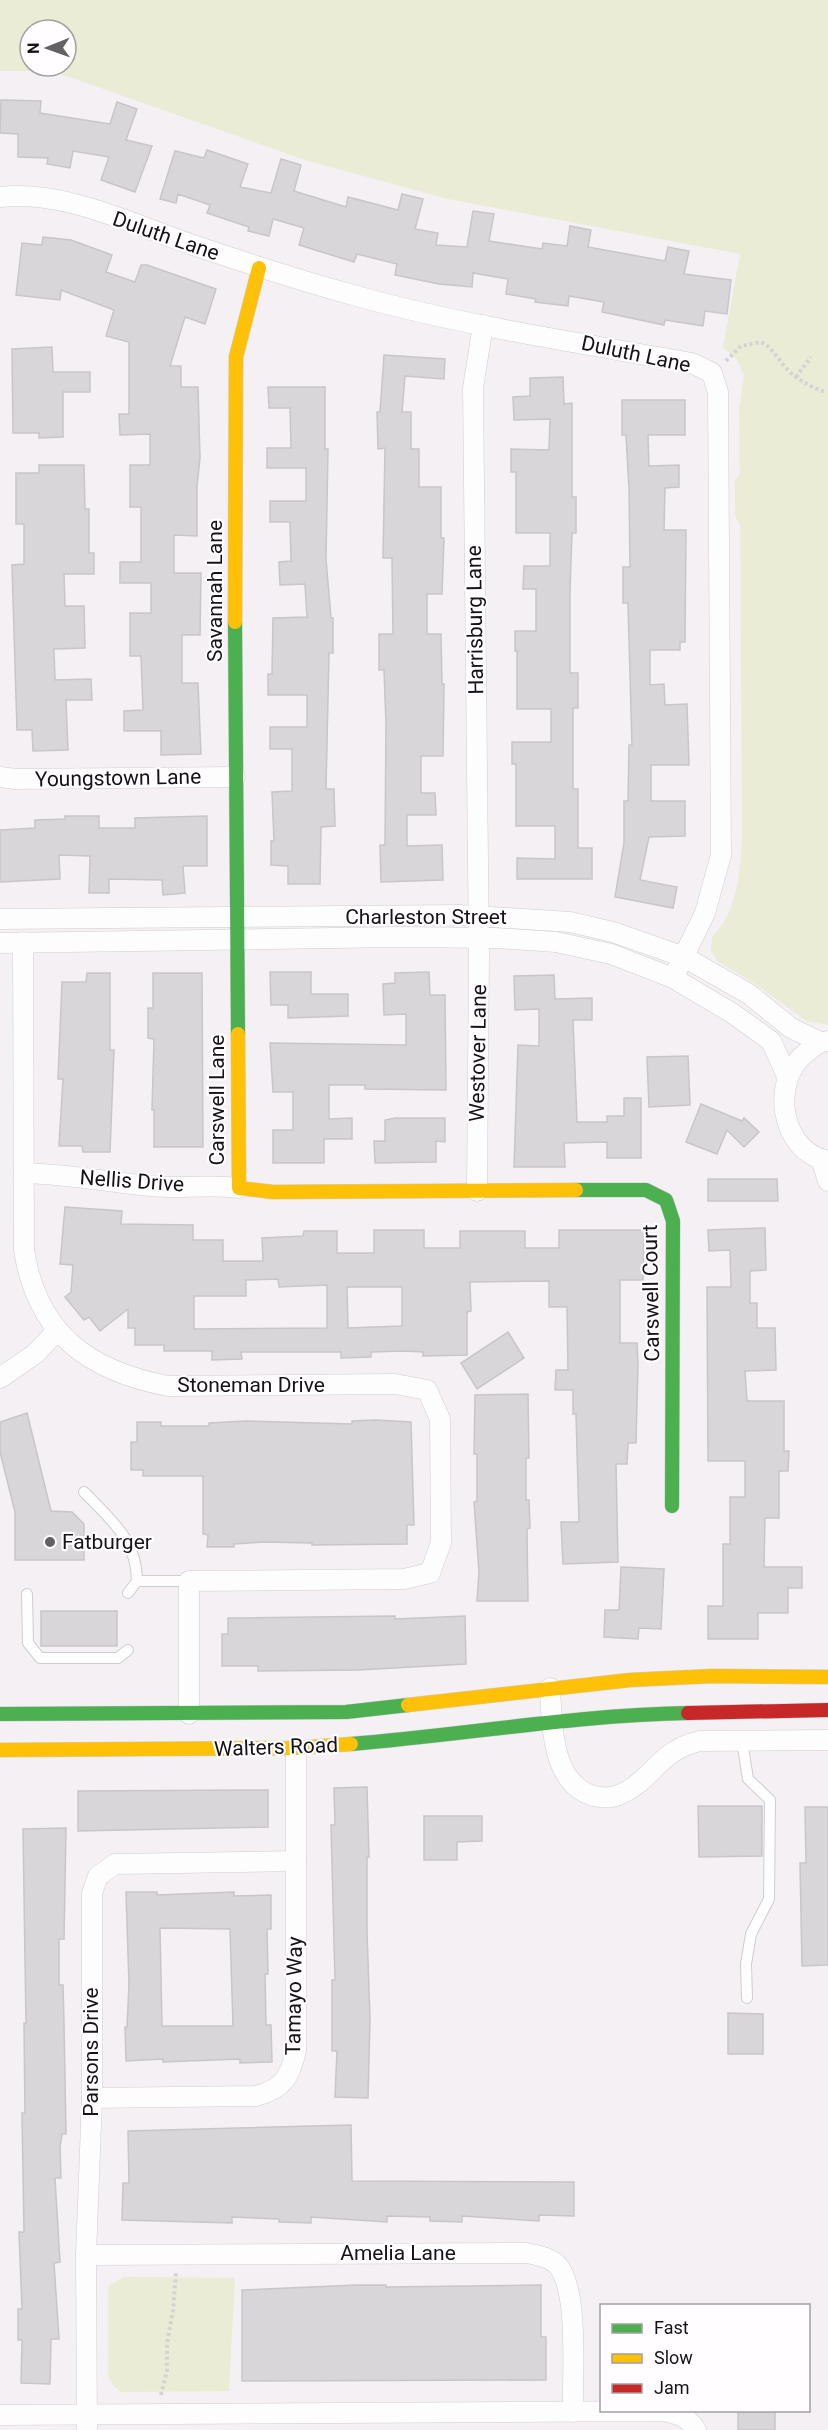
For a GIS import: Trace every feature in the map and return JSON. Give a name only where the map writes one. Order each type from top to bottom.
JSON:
[{"type":"street","name":"Duluth Lane","points":[[0,197],[19,195],[69,202],[259,268],[357,296],[483,325],[693,363],[712,373],[718,392],[721,855],[705,913],[673,978]]},
{"type":"street","name":"Savannah Lane","points":[[238,917],[235,777],[236,357],[259,268]]},
{"type":"street","name":"Harrisburg Lane","points":[[479,915],[473,388],[483,325]]},
{"type":"street","name":"Youngstown Lane","points":[[0,777],[27,779],[235,777]]},
{"type":"street","name":"Charleston Street","points":[[0,919],[479,915],[570,922],[613,932],[684,957],[749,994],[791,1028],[824,1042]]},
{"type":"street","name":"Westover Lane","points":[[477,1191],[479,915]]},
{"type":"street","name":"Carswell Lane","points":[[238,917],[239,1188],[273,1192],[477,1191]]},
{"type":"street","name":"Charleston Street","points":[[0,943],[479,938],[546,941],[611,954],[673,978],[732,1013],[771,1041],[788,1076]]},
{"type":"street","name":"Stoneman Drive","points":[[22,942],[24,1250],[29,1280],[57,1331],[73,1347],[100,1366],[133,1379],[168,1386],[395,1384],[427,1390],[440,1419],[441,1543],[430,1573],[404,1579],[189,1581]]},
{"type":"street","points":[[824,1042],[801,1057],[788,1076],[784,1098],[787,1122],[800,1144],[824,1160],[828,1181]]},
{"type":"street","name":"Nellis Drive","points":[[24,1173],[52,1174],[153,1186],[215,1185],[239,1188]]},
{"type":"street","name":"Carswell Court","points":[[477,1191],[646,1190],[666,1200],[673,1221],[672,1506]]},
{"type":"street","points":[[0,1378],[35,1354],[57,1331]]},
{"type":"street","points":[[189,1581],[189,1714]]},
{"type":"street","name":"Walters Road","points":[[0,1714],[346,1712],[550,1688],[713,1676],[828,1677]]},
{"type":"street","points":[[550,1688],[552,1722],[567,1776],[583,1792],[596,1797],[620,1795],[683,1745],[700,1741],[828,1740]]},
{"type":"street","name":"Walters Road","points":[[0,1750],[296,1748],[446,1736],[636,1714],[828,1710]]},
{"type":"street","name":"Tamayo Way","points":[[92,2098],[256,2096],[272,2092],[285,2083],[296,2051],[296,1748]]},
{"type":"street","name":"Parsons Drive","points":[[87,2423],[86,2255],[92,2098],[90,1916],[92,1893],[98,1876],[115,1864],[138,1862],[296,1861]]},
{"type":"street","name":"Amelia Lane","points":[[86,2255],[526,2253],[544,2257],[558,2265],[571,2295],[573,2412]]},
{"type":"street","points":[[0,2415],[87,2423],[600,2412]]},
{"type":"street","points":[[669,2412],[677,2413],[693,2426]]},
{"type":"lane","points":[[84,1492],[125,1536],[137,1562],[137,1581],[128,1593]]},
{"type":"lane","points":[[137,1581],[189,1581]]},
{"type":"lane","points":[[27,1594],[28,1643],[40,1658],[118,1658],[128,1650]]},
{"type":"lane","points":[[742,1741],[748,1779],[770,1800],[769,1899],[751,1934],[746,1964],[747,1998]]},
{"type":"path","points":[[712,373],[741,346],[761,342],[773,351],[796,377],[825,392]]},
{"type":"path","points":[[796,377],[811,357]]},
{"type":"path","points":[[161,2395],[167,2372],[167,2343],[173,2311],[176,2272]]},
{"type":"green space","points":[[0,0],[828,0],[828,1025],[806,1021],[754,983],[717,961],[711,950],[712,937],[721,927],[733,902],[739,875],[742,833],[740,525],[735,516],[735,480],[740,474],[739,410],[744,375],[737,360],[723,347],[740,254],[448,199],[305,160],[72,78],[78,78],[78,18],[18,18],[18,71],[0,71]]},
{"type":"green space","points":[[124,2277],[235,2278],[229,2391],[121,2392],[113,2385],[108,2375],[108,2286]]},
{"type":"building","points":[[1,100],[41,101],[40,113],[110,124],[117,102],[137,109],[126,140],[152,146],[135,192],[101,180],[109,157],[73,151],[70,168],[47,164],[48,158],[18,157],[18,134],[0,133]]},
{"type":"building","points":[[207,150],[248,164],[240,187],[271,193],[281,159],[301,165],[294,191],[346,207],[348,197],[398,210],[402,194],[423,199],[415,229],[438,233],[436,245],[467,247],[473,211],[494,214],[489,241],[542,249],[543,243],[567,246],[570,226],[591,230],[588,247],[665,261],[668,247],[689,251],[684,274],[731,280],[727,314],[705,311],[703,326],[665,320],[664,325],[602,312],[604,302],[569,296],[568,306],[535,302],[536,299],[506,294],[508,279],[473,273],[472,287],[439,284],[395,275],[397,264],[357,254],[354,262],[299,245],[304,228],[273,219],[269,236],[248,231],[249,227],[207,213],[210,205],[178,194],[176,203],[160,199],[175,151],[204,158]]},
{"type":"building","points":[[43,237],[71,240],[112,255],[106,272],[135,282],[141,265],[147,265],[216,289],[205,324],[185,317],[170,366],[181,366],[181,387],[198,387],[200,458],[197,486],[197,536],[174,535],[174,573],[201,573],[200,635],[182,635],[182,683],[198,683],[201,754],[161,755],[161,731],[124,731],[124,711],[143,710],[141,656],[130,656],[130,613],[151,613],[151,583],[120,583],[120,562],[141,562],[141,507],[130,507],[130,465],[150,465],[150,434],[120,435],[119,414],[129,414],[129,342],[106,336],[114,310],[61,290],[60,300],[16,295],[22,243],[42,245]]},
{"type":"building","points":[[52,347],[53,372],[90,372],[90,392],[63,392],[63,437],[39,438],[39,433],[13,433],[12,349]]},
{"type":"building","points":[[384,355],[445,359],[444,379],[405,376],[402,412],[411,412],[411,449],[419,449],[419,487],[441,487],[441,538],[444,538],[442,594],[427,594],[427,634],[441,634],[442,684],[444,684],[443,756],[421,756],[421,793],[435,793],[436,815],[407,815],[407,846],[442,845],[443,880],[381,882],[380,845],[385,845],[386,724],[384,670],[379,670],[379,634],[393,634],[392,558],[383,558],[385,448],[378,449],[377,412],[380,412]]},
{"type":"building","points":[[563,377],[564,404],[572,403],[572,497],[576,497],[576,533],[572,533],[570,590],[570,673],[578,673],[578,708],[573,708],[573,789],[578,789],[578,848],[592,848],[592,879],[517,879],[517,858],[555,859],[555,826],[516,826],[516,764],[512,764],[512,742],[551,742],[551,709],[517,709],[517,651],[515,651],[515,631],[536,631],[536,589],[523,589],[524,566],[550,566],[550,533],[516,533],[516,472],[511,472],[511,449],[549,450],[550,419],[514,420],[513,397],[530,396],[530,378]]},
{"type":"building","points":[[268,387],[325,387],[325,449],[328,449],[326,559],[331,618],[333,618],[333,653],[329,653],[326,789],[334,789],[335,826],[321,827],[320,884],[288,884],[288,866],[271,865],[271,841],[274,841],[272,792],[292,791],[292,749],[270,749],[270,727],[307,727],[307,695],[268,695],[268,674],[272,674],[273,618],[307,617],[305,584],[280,585],[279,562],[291,561],[290,522],[270,522],[270,501],[306,501],[306,468],[267,468],[267,448],[291,448],[290,408],[269,408]]},
{"type":"building","points":[[622,400],[685,400],[685,435],[648,435],[649,466],[679,465],[679,487],[665,488],[664,530],[686,530],[685,642],[680,642],[680,650],[650,650],[650,685],[664,684],[665,705],[687,704],[689,765],[651,765],[651,801],[685,801],[685,836],[649,837],[640,880],[677,887],[673,908],[615,897],[624,843],[624,801],[628,801],[629,745],[632,745],[628,603],[623,603],[623,567],[630,567],[629,489],[626,435],[622,435]]},
{"type":"building","points":[[39,465],[84,465],[85,509],[89,509],[89,553],[94,553],[94,574],[64,574],[65,606],[84,606],[85,648],[54,649],[55,680],[91,679],[92,700],[66,700],[68,750],[33,751],[32,730],[17,730],[12,565],[24,564],[24,524],[16,524],[16,473],[39,473]]},
{"type":"building","points":[[65,816],[99,816],[99,828],[135,828],[135,818],[207,816],[207,866],[183,866],[185,893],[163,895],[162,880],[109,879],[109,893],[89,893],[90,856],[59,855],[60,879],[0,882],[0,830],[35,828],[35,820],[65,819]]},
{"type":"building","points":[[270,972],[311,972],[311,994],[348,994],[348,1016],[288,1018],[288,1005],[271,1005]]},
{"type":"building","points":[[429,972],[430,995],[445,995],[446,1090],[365,1089],[365,1085],[329,1085],[329,1119],[352,1118],[352,1139],[324,1139],[324,1163],[273,1163],[273,1130],[293,1130],[293,1092],[273,1092],[270,1043],[406,1045],[406,1014],[384,1015],[383,984],[395,983],[395,973]]},
{"type":"building","points":[[87,973],[110,973],[110,1050],[114,1050],[110,1152],[83,1152],[82,1146],[59,1146],[63,1079],[58,1079],[62,982],[86,982]]},
{"type":"building","points":[[153,973],[202,973],[203,1147],[154,1147],[154,1110],[152,1110],[154,1039],[148,1038],[148,1008],[153,1008]]},
{"type":"building","points":[[554,975],[555,999],[592,998],[592,1020],[573,1020],[577,1122],[607,1122],[607,1116],[624,1116],[624,1098],[641,1098],[641,1158],[607,1158],[607,1142],[564,1143],[565,1167],[514,1167],[518,1045],[539,1046],[539,1009],[515,1010],[514,976]]},
{"type":"building","points":[[688,1056],[690,1105],[649,1107],[647,1057]]},
{"type":"building","points":[[701,1104],[742,1121],[744,1118],[759,1132],[744,1147],[727,1130],[717,1154],[686,1142]]},
{"type":"building","points":[[445,1118],[445,1142],[436,1141],[436,1162],[375,1163],[374,1141],[385,1141],[385,1120]]},
{"type":"building","points":[[708,1179],[777,1179],[778,1201],[708,1201]]},
{"type":"building","points":[[65,1207],[122,1211],[121,1224],[193,1225],[193,1240],[223,1240],[223,1261],[263,1261],[262,1238],[303,1236],[304,1231],[337,1231],[337,1253],[374,1253],[374,1230],[424,1230],[424,1248],[460,1248],[460,1231],[525,1231],[525,1248],[559,1248],[559,1230],[644,1230],[643,1280],[620,1280],[620,1343],[637,1343],[638,1365],[636,1443],[628,1443],[627,1464],[616,1464],[618,1562],[563,1564],[561,1522],[579,1522],[576,1414],[573,1414],[573,1390],[555,1390],[556,1370],[568,1370],[567,1307],[549,1307],[549,1281],[470,1282],[471,1311],[467,1312],[467,1355],[423,1356],[423,1352],[404,1351],[371,1352],[371,1357],[341,1358],[341,1352],[241,1352],[242,1359],[212,1360],[212,1351],[164,1351],[164,1345],[135,1345],[135,1328],[128,1328],[128,1309],[100,1331],[89,1317],[84,1320],[65,1297],[71,1292],[73,1265],[60,1264]],"holes":[[[278,1279],[279,1287],[327,1285],[327,1328],[194,1329],[194,1296],[246,1296],[246,1280]],[[347,1287],[402,1287],[402,1326],[348,1328]]]},
{"type":"building","points":[[765,1228],[766,1270],[750,1271],[750,1303],[757,1303],[757,1328],[775,1328],[776,1370],[745,1371],[747,1401],[784,1401],[784,1451],[789,1451],[788,1471],[779,1471],[779,1518],[765,1518],[764,1567],[802,1567],[802,1588],[788,1588],[788,1613],[758,1613],[758,1639],[708,1639],[708,1606],[723,1606],[723,1544],[730,1544],[730,1497],[745,1497],[745,1461],[708,1461],[707,1287],[731,1287],[730,1250],[709,1251],[708,1230]]},
{"type":"building","points":[[508,1332],[524,1358],[477,1389],[461,1363]]},
{"type":"building","points":[[528,1394],[529,1458],[526,1458],[526,1500],[529,1500],[530,1528],[527,1529],[528,1601],[477,1601],[479,1572],[474,1502],[477,1501],[477,1454],[474,1454],[475,1395]]},
{"type":"building","points":[[27,1413],[51,1511],[72,1512],[84,1524],[84,1560],[15,1560],[15,1512],[0,1452],[0,1422]]},
{"type":"building","points":[[246,1421],[352,1424],[352,1421],[411,1422],[414,1525],[407,1525],[407,1544],[312,1545],[312,1543],[264,1542],[234,1544],[234,1547],[207,1547],[208,1535],[203,1534],[203,1476],[143,1476],[143,1470],[131,1470],[131,1442],[137,1442],[137,1422],[161,1422],[161,1426],[209,1426],[209,1423]]},
{"type":"building","points":[[621,1567],[664,1569],[661,1629],[639,1628],[638,1639],[604,1637],[605,1610],[619,1610]]},
{"type":"building","points":[[41,1611],[117,1611],[117,1646],[41,1646]]},
{"type":"building","points":[[395,1616],[395,1619],[465,1616],[466,1664],[358,1670],[258,1671],[258,1666],[222,1666],[222,1634],[228,1634],[228,1618]]},
{"type":"building","points":[[367,1787],[369,1857],[367,1857],[367,1932],[370,2019],[368,2098],[335,2097],[337,2051],[332,2051],[332,1980],[335,1980],[331,1825],[335,1825],[334,1788]]},
{"type":"building","points":[[268,1790],[268,1827],[78,1831],[78,1791]]},
{"type":"building","points":[[698,1806],[762,1806],[762,1856],[699,1857]]},
{"type":"building","points":[[805,1807],[828,1807],[828,1965],[802,1966],[800,1863],[806,1863]]},
{"type":"building","points":[[424,1816],[482,1816],[482,1841],[457,1842],[457,1860],[424,1860]]},
{"type":"building","points":[[66,1828],[64,1939],[59,1939],[59,1985],[63,1985],[66,2134],[62,2134],[60,2147],[61,2178],[55,2178],[60,2262],[54,2263],[59,2339],[51,2339],[50,2384],[21,2383],[22,2340],[18,2340],[18,2309],[22,2309],[19,2232],[24,2232],[22,2113],[25,2113],[24,2023],[26,2023],[23,1829]]},
{"type":"building","points":[[126,1892],[157,1892],[157,1895],[234,1892],[234,1896],[271,1895],[271,1929],[267,1929],[268,1974],[265,1974],[266,2025],[271,2025],[272,2062],[240,2063],[240,2059],[126,2061],[125,2027],[127,2027],[129,1984]],"holes":[[[160,1928],[230,1929],[233,2026],[162,2026]]]},
{"type":"building","points":[[728,2013],[763,2014],[763,2054],[728,2054]]},
{"type":"building","points":[[351,2125],[352,2181],[574,2182],[574,2216],[539,2215],[539,2221],[462,2216],[462,2222],[430,2221],[430,2217],[387,2216],[387,2222],[311,2217],[311,2223],[232,2217],[232,2223],[122,2220],[123,2183],[129,2183],[128,2131]]},
{"type":"building","points":[[386,2285],[386,2287],[541,2285],[541,2337],[546,2337],[546,2380],[242,2381],[242,2290]]},
{"type":"building","points":[[738,2412],[775,2412],[775,2430],[738,2430]]},
{"type":"traffic: fast","points":[[235,622],[238,1034]]},
{"type":"traffic: fast","points":[[576,1190],[646,1190],[666,1200],[673,1221],[672,1506]]},
{"type":"traffic: fast","points":[[0,1714],[346,1712],[408,1705]]},
{"type":"traffic: fast","points":[[351,1744],[603,1717],[688,1713]]},
{"type":"traffic: slow","points":[[235,622],[236,357],[259,268]]},
{"type":"traffic: slow","points":[[238,1034],[239,1188],[273,1192],[576,1190]]},
{"type":"traffic: slow","points":[[408,1705],[630,1680],[713,1676],[828,1677]]},
{"type":"traffic: slow","points":[[0,1750],[296,1748],[351,1744]]},
{"type":"traffic: jam","points":[[688,1713],[828,1710]]},
{"type":"place","name":"Fatburger","points":[[50,1542]]}]
